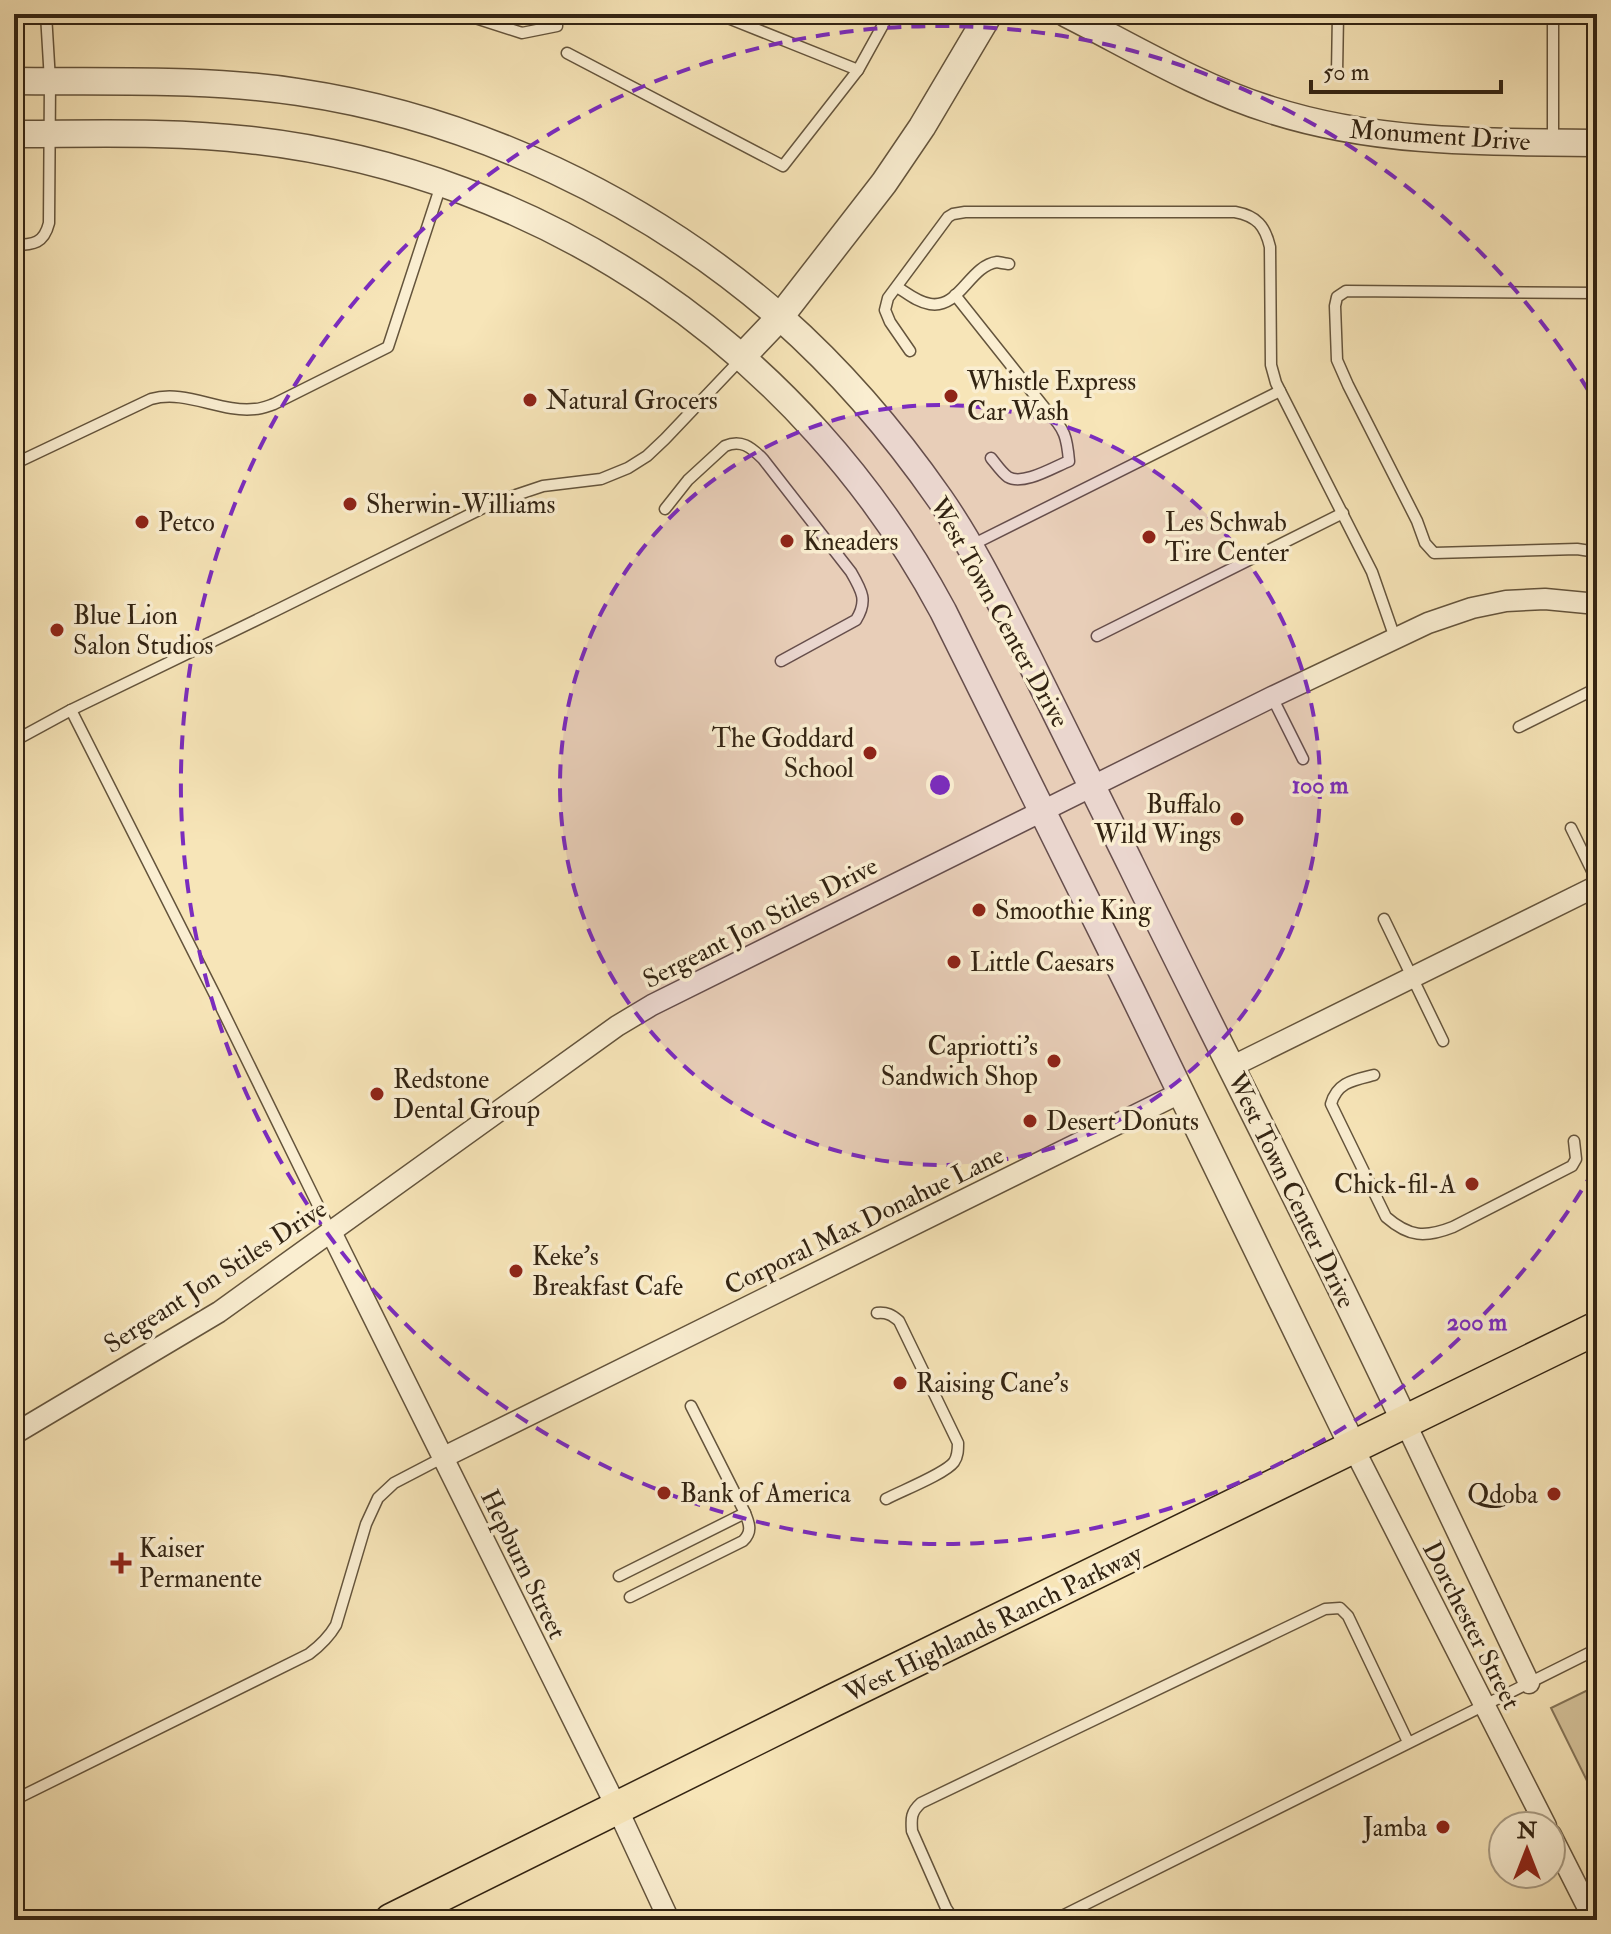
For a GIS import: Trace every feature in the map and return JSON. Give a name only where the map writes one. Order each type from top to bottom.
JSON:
[{"type":"main road","name":"West Highlands Ranch Parkway","points":[[391,1920],[1597,1328]]},
{"type":"street","points":[[742,357],[780,317],[864,210],[935,105],[989,14]]},
{"type":"street","name":"Monument Drive","points":[[1067,14],[1216,89],[1297,118],[1402,138],[1597,143]]},
{"type":"street","name":"West Town Center Drive","points":[[14,81],[196,83],[258,87],[334,99],[439,125],[508,150],[607,197],[705,259],[812,346],[878,419],[940,499],[969,546],[1092,785],[1405,1422]]},
{"type":"street","name":"West Town Center Drive","points":[[14,134],[159,135],[249,140],[356,159],[441,183],[544,225],[613,262],[674,302],[742,357],[801,413],[829,443],[898,534],[929,585],[1043,810],[1353,1447]]},
{"type":"street","name":"Sergeant Jon Stiles Drive","points":[[14,1434],[194,1327],[634,1015],[1092,785],[1395,638],[1472,608],[1506,601],[1545,599],[1597,604]]},
{"type":"street","points":[[1231,1067],[1597,883]]},
{"type":"street","name":"Corporal Max Donahue Lane","points":[[442,1458],[1180,1093]]},
{"type":"street","name":"Hepburn Street","points":[[331,1232],[617,1808],[669,1920]]},
{"type":"street","name":"Dorchester Street","points":[[1405,1422],[1529,1683]]},
{"type":"street","name":"Dorchester Street","points":[[1353,1447],[1538,1810]]},
{"type":"street","points":[[1567,1867],[1594,1920]]},
{"type":"lane","points":[[14,245],[37,242],[47,232],[50,218],[50,81],[46,14]]},
{"type":"lane","points":[[463,14],[522,33],[557,26],[556,14]]},
{"type":"lane","points":[[718,14],[858,70]]},
{"type":"lane","points":[[567,53],[783,166],[858,70],[889,14]]},
{"type":"lane","points":[[1337,74],[1338,14]]},
{"type":"lane","points":[[1553,14],[1553,142]]},
{"type":"lane","points":[[14,464],[160,396],[253,410],[274,404],[388,347],[441,183]]},
{"type":"lane","points":[[910,351],[885,310],[888,298],[953,214],[1235,212],[1249,215],[1260,223],[1270,247],[1271,365],[1280,391],[1372,572],[1395,638]]},
{"type":"lane","points":[[897,287],[917,300],[932,305],[945,303],[983,268],[997,262],[1009,264]]},
{"type":"lane","points":[[1597,293],[1346,291],[1337,297],[1335,306],[1337,360],[1425,543],[1434,553],[1577,549],[1597,552]]},
{"type":"lane","points":[[955,295],[1067,436],[1069,461],[1026,480],[1006,476],[991,458]]},
{"type":"lane","points":[[14,741],[495,502],[543,486],[601,479],[628,468],[655,449],[742,357]]},
{"type":"lane","points":[[969,546],[1280,391]]},
{"type":"lane","points":[[665,509],[688,480],[720,451],[733,443],[747,445],[763,459],[851,572],[863,603],[856,620],[781,661]]},
{"type":"lane","points":[[1097,636],[1343,513]]},
{"type":"lane","points":[[1519,727],[1597,688]]},
{"type":"lane","points":[[1272,697],[1303,759]]},
{"type":"lane","points":[[71,710],[331,1232]]},
{"type":"lane","points":[[1571,828],[1597,883]]},
{"type":"lane","points":[[1384,919],[1443,1041]]},
{"type":"lane","points":[[1374,1075],[1344,1083],[1334,1094],[1331,1104],[1386,1217],[1399,1228],[1420,1234],[1435,1234],[1467,1220],[1572,1166],[1576,1159],[1574,1141]]},
{"type":"lane","points":[[877,1313],[885,1312],[899,1321],[958,1443],[958,1453],[945,1470],[886,1499]]},
{"type":"lane","points":[[630,1597],[748,1536],[750,1529],[745,1513],[691,1406]]},
{"type":"lane","points":[[14,1800],[318,1647],[336,1625],[366,1524],[378,1498],[394,1483],[442,1458]]},
{"type":"lane","points":[[619,1576],[745,1513]]},
{"type":"lane","points":[[954,1920],[912,1831],[913,1810],[921,1803],[1325,1609],[1340,1608],[1348,1616],[1408,1742]]},
{"type":"lane","points":[[1054,1920],[1597,1649]]},
{"type":"shaded area","points":[[1597,1688],[1597,1801],[1551,1708]]},
{"type":"place","name":"Whistle Express Car Wash","points":[[951,396]]},
{"type":"place","name":"Natural Grocers","points":[[530,400]]},
{"type":"place","name":"Sherwin-Williams","points":[[350,504]]},
{"type":"place","name":"Petco","points":[[142,522]]},
{"type":"place","name":"Les Schwab Tire Center","points":[[1149,537]]},
{"type":"place","name":"Kneaders","points":[[787,541]]},
{"type":"place","name":"Blue Lion Salon Studios","points":[[57,630]]},
{"type":"place","name":"The Goddard School","points":[[870,753]]},
{"type":"place","name":"Buffalo Wild Wings","points":[[1237,819]]},
{"type":"place","name":"Smoothie King","points":[[979,910]]},
{"type":"place","name":"Little Caesars","points":[[954,962]]},
{"type":"place","name":"Capriotti's Sandwich Shop","points":[[1054,1061]]},
{"type":"place","name":"Redstone Dental Group","points":[[377,1094]]},
{"type":"place","name":"Desert Donuts","points":[[1030,1121]]},
{"type":"place","name":"Chick-fil-A","points":[[1472,1184]]},
{"type":"place","name":"Keke's Breakfast Cafe","points":[[516,1271]]},
{"type":"place","name":"Raising Cane's","points":[[900,1383]]},
{"type":"place","name":"Bank of America","points":[[664,1493]]},
{"type":"place","name":"Qdoba","points":[[1554,1494]]},
{"type":"place","name":"Kaiser Permanente","points":[[121,1563]]},
{"type":"place","name":"Jamba","points":[[1443,1827]]}]
